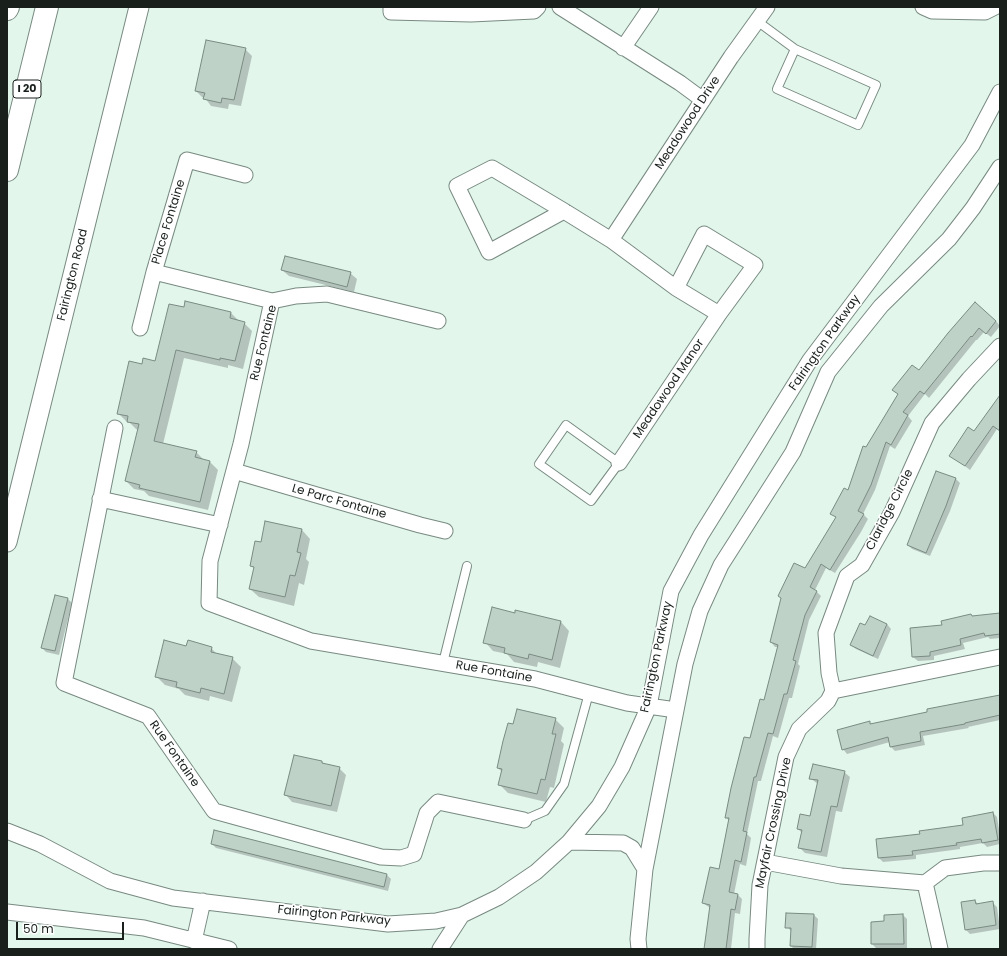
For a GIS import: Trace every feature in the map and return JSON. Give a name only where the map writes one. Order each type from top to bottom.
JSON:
[{"type":"highway","name":"I 20","points":[[7,170],[47,7]]},
{"type":"street","name":"Fairington Road","points":[[7,542],[139,7]]},
{"type":"street","points":[[391,7],[391,12],[534,11],[538,7]]},
{"type":"street","points":[[560,7],[680,83],[703,100]]},
{"type":"street","points":[[624,48],[651,7]]},
{"type":"street","name":"Meadowood Drive","points":[[611,240],[731,57],[767,7]]},
{"type":"street","points":[[923,7],[932,11],[985,12],[996,9]]},
{"type":"street","name":"Fairington Parkway","points":[[7,831],[40,844],[110,881],[173,898],[388,924],[436,921],[462,915],[499,897],[536,872],[569,842],[599,806],[622,767],[649,706],[671,590],[701,535],[810,360],[972,145],[1000,92]]},
{"type":"street","name":"Place Fontaine","points":[[245,175],[187,160],[154,272],[272,301]]},
{"type":"street","name":"Fairington Parkway","points":[[639,949],[638,939],[645,869],[685,664],[700,610],[721,565],[793,452],[828,372],[881,306],[949,239],[973,208],[1000,167]]},
{"type":"street","points":[[564,211],[489,252],[457,186],[492,168],[564,211],[611,240],[676,288],[719,314]]},
{"type":"street","name":"Meadowood Manor","points":[[619,463],[719,314],[755,265],[704,234],[676,288]]},
{"type":"street","points":[[140,328],[154,272]]},
{"type":"street","name":"Rue Fontaine","points":[[438,321],[327,294],[296,296],[272,301],[241,444],[210,561],[209,603],[311,641],[535,679],[627,703],[676,710]]},
{"type":"street","name":"Claridge Circle","points":[[833,691],[829,673],[826,633],[847,576],[862,565],[892,512],[932,423],[968,379],[1000,346]]},
{"type":"street","points":[[115,428],[100,499],[220,525]]},
{"type":"street","name":"Le Parc Fontaine","points":[[234,471],[444,531]]},
{"type":"street","name":"Rue Fontaine","points":[[100,499],[64,683],[148,716],[214,811],[381,857],[401,858],[414,854],[427,813],[438,802],[524,820]]},
{"type":"street","points":[[833,691],[1000,657]]},
{"type":"street","name":"Mayfair Crossing Drive","points":[[757,949],[760,885],[786,757],[799,729],[828,701],[833,691]]},
{"type":"street","points":[[569,842],[623,842],[632,848],[645,869]]},
{"type":"street","points":[[765,862],[841,876],[924,883],[945,868],[983,863],[1000,863]]},
{"type":"street","points":[[924,883],[940,949]]},
{"type":"street","points":[[193,945],[203,901]]},
{"type":"street","points":[[7,912],[144,928],[193,945],[229,949]]},
{"type":"street","points":[[440,949],[462,915]]},
{"type":"lane","points":[[757,21],[795,49],[876,85],[858,125],[777,90],[795,49]]},
{"type":"lane","points":[[566,426],[619,463],[591,501],[539,464],[566,426]]},
{"type":"lane","points":[[443,663],[467,566]]},
{"type":"lane","points":[[524,820],[545,811],[564,784],[589,693]]},
{"type":"building","points":[[206,40],[246,48],[234,100],[222,98],[221,103],[203,99],[205,93],[195,91]]},
{"type":"building","points":[[285,256],[351,272],[347,287],[281,270]]},
{"type":"building","points":[[185,301],[231,312],[230,318],[245,322],[235,361],[220,358],[220,360],[176,350],[154,441],[197,451],[195,457],[210,461],[200,502],[139,488],[140,485],[125,481],[139,424],[127,422],[128,416],[117,414],[129,361],[142,364],[143,358],[155,361],[169,304],[184,307]]},
{"type":"building","points":[[975,302],[996,321],[986,334],[979,328],[924,394],[920,391],[903,412],[908,415],[891,445],[886,442],[871,485],[858,511],[864,514],[830,570],[821,564],[810,587],[817,591],[805,615],[793,660],[796,661],[787,694],[784,694],[773,734],[768,733],[756,777],[754,777],[743,831],[747,832],[741,862],[735,860],[729,892],[738,894],[735,910],[731,909],[726,949],[704,949],[710,905],[702,903],[710,867],[719,869],[729,818],[725,818],[744,737],[750,738],[760,699],[764,700],[778,645],[770,642],[781,598],[778,596],[794,563],[805,568],[836,517],[830,514],[844,488],[848,490],[863,446],[866,447],[898,394],[892,390],[912,365],[919,370]]},
{"type":"building","points":[[1000,395],[1000,431],[993,426],[965,466],[949,456],[968,427],[974,431]]},
{"type":"building","points":[[936,471],[956,478],[926,553],[907,545]]},
{"type":"building","points":[[265,521],[302,529],[297,552],[301,553],[295,576],[290,575],[285,597],[249,589],[254,567],[250,566],[255,541],[261,542]]},
{"type":"building","points":[[55,595],[68,598],[55,651],[41,648]]},
{"type":"building","points":[[492,607],[515,613],[515,610],[561,621],[552,660],[529,654],[528,659],[504,653],[505,648],[483,643]]},
{"type":"building","points":[[1000,613],[1000,634],[985,636],[984,633],[960,639],[961,645],[930,652],[930,656],[912,657],[910,628],[942,625],[941,621],[971,614],[972,616]]},
{"type":"building","points":[[870,616],[887,624],[873,656],[850,645],[860,623],[865,625]]},
{"type":"building","points":[[164,640],[186,646],[188,640],[212,647],[211,652],[233,657],[224,694],[201,688],[200,693],[176,687],[177,682],[155,677]]},
{"type":"building","points":[[1000,695],[1000,715],[965,724],[920,732],[921,741],[890,747],[888,737],[842,750],[837,730],[870,721],[870,724],[927,712],[927,709]]},
{"type":"building","points":[[517,709],[556,718],[552,734],[556,734],[545,780],[541,779],[537,794],[498,785],[502,769],[497,768],[503,741],[508,723],[513,724]]},
{"type":"building","points":[[294,755],[322,761],[322,763],[340,767],[331,806],[284,795]]},
{"type":"building","points":[[813,764],[845,771],[837,807],[831,806],[821,852],[798,848],[802,830],[797,829],[800,814],[810,816],[818,780],[809,779]]},
{"type":"building","points":[[993,812],[998,840],[982,843],[981,839],[956,843],[957,845],[912,851],[913,855],[878,858],[876,839],[920,834],[919,831],[963,825],[962,818]]},
{"type":"building","points":[[214,830],[387,874],[384,887],[211,844]]},
{"type":"building","points":[[975,900],[976,904],[993,901],[996,925],[965,930],[961,902]]},
{"type":"building","points":[[786,913],[814,914],[812,947],[790,946],[791,928],[785,928]]},
{"type":"building","points":[[903,914],[904,944],[871,944],[871,922],[884,921],[884,915]]}]
